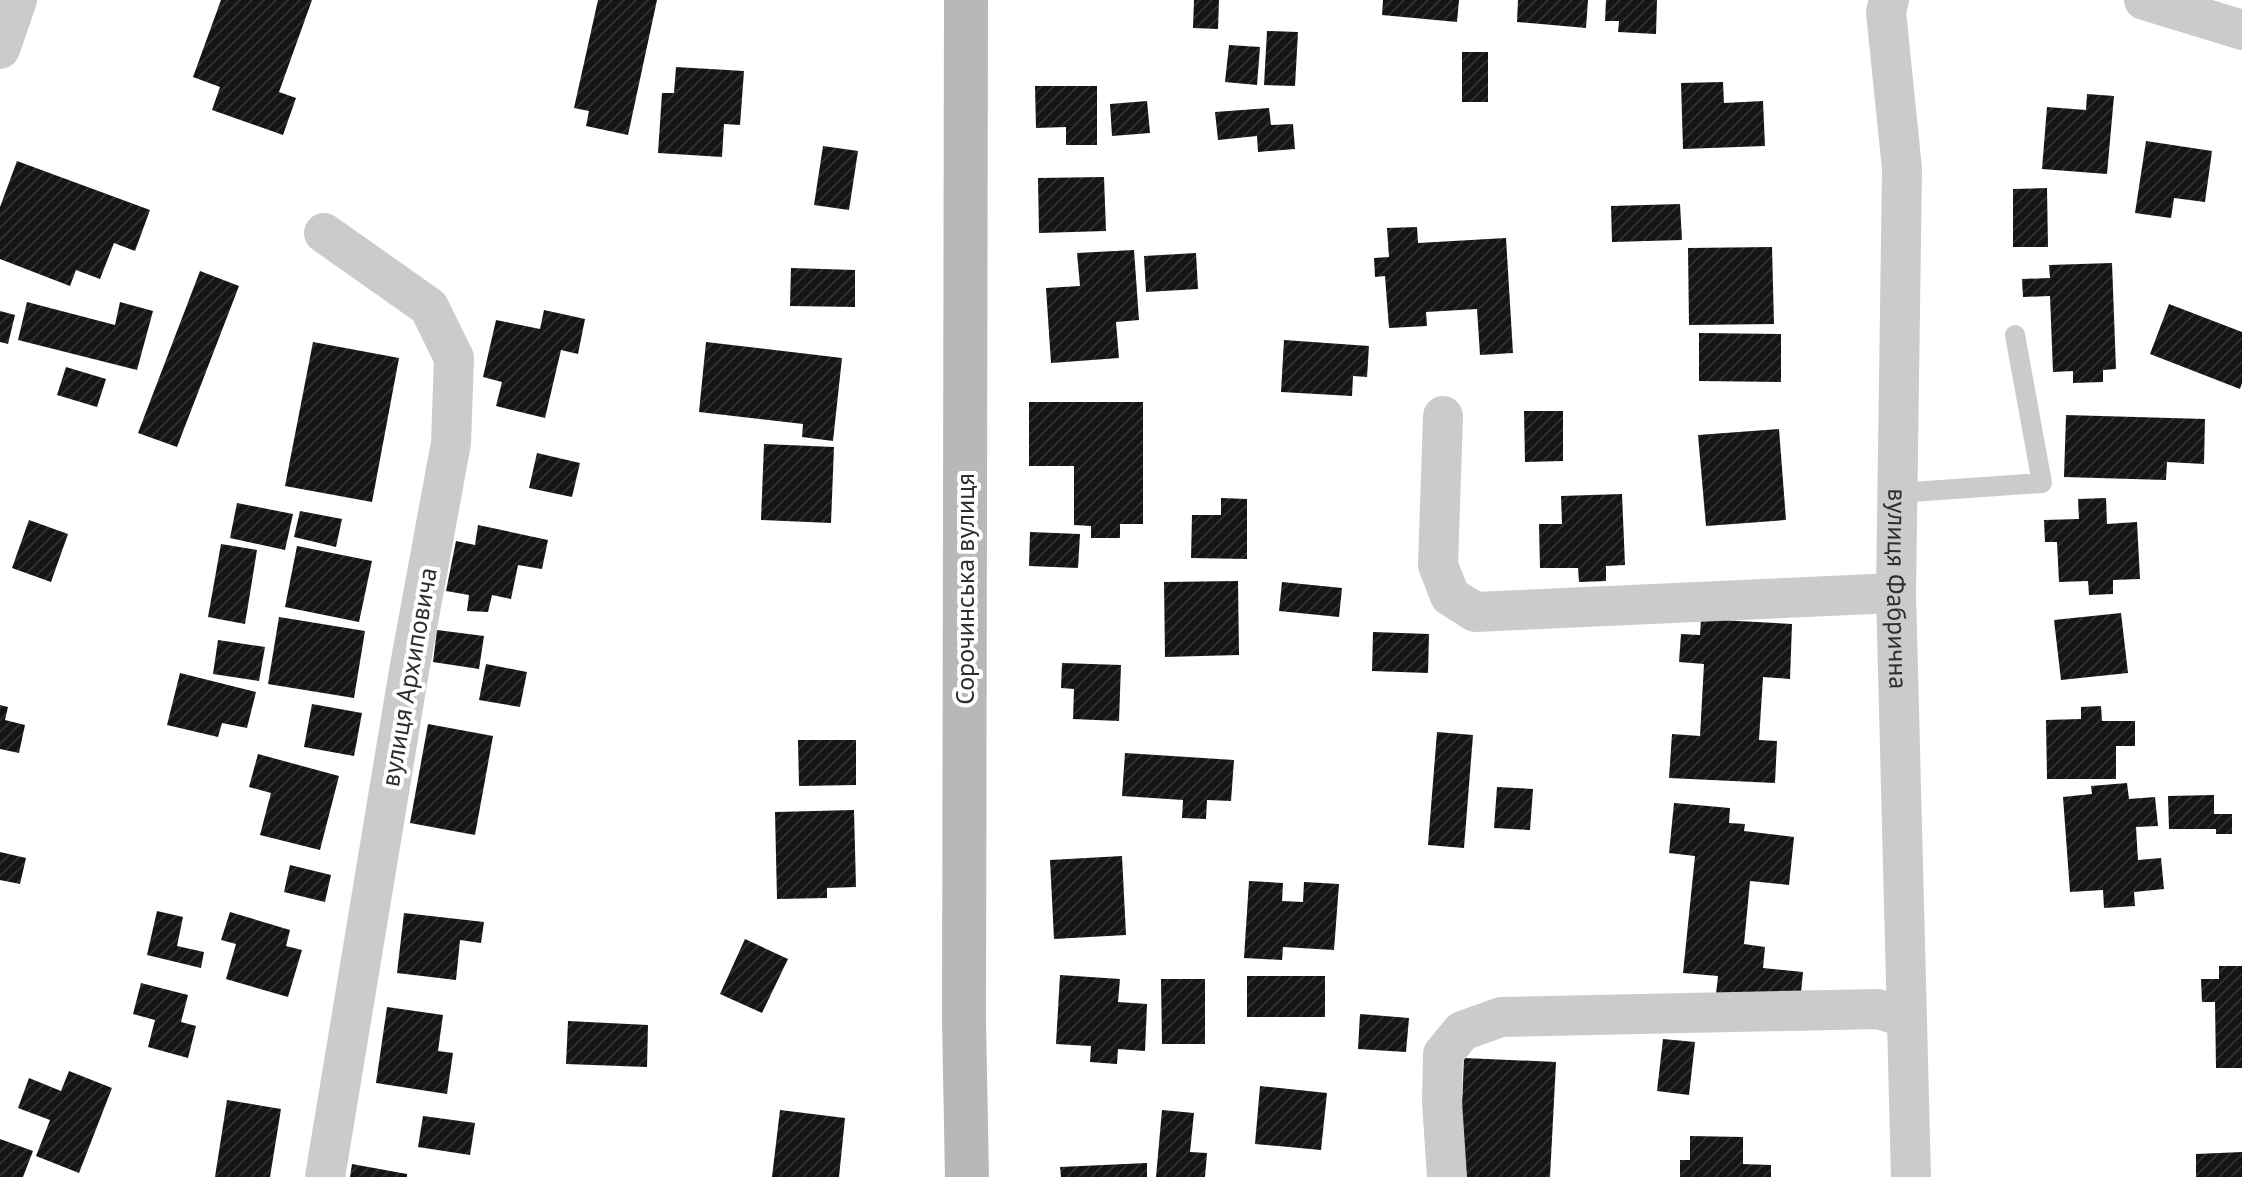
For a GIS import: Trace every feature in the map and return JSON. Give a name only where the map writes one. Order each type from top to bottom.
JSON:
[{"type":"main road","name":"Сорочинська вулиця","points":[[966,0],[964,1021],[967,1177]]},
{"type":"street","points":[[0,49],[17,0]]},
{"type":"street","name":"вулиця Фабрична","points":[[1889,0],[1886,12],[1902,169],[1896,593],[1911,1177]]},
{"type":"street","points":[[2144,0],[2242,30]]},
{"type":"street","name":"вулиця Архиповича","points":[[324,233],[429,307],[454,358],[451,443],[409,671],[325,1177]]},
{"type":"street","points":[[1443,416],[1438,565],[1450,596],[1475,612],[1896,593]]},
{"type":"street","points":[[1447,1177],[1442,1102],[1443,1054],[1462,1031],[1501,1017],[1878,1009],[1907,1018]]},
{"type":"lane","points":[[1897,493],[2042,483],[2015,335]]},
{"type":"building","points":[[221,0],[312,0],[279,92],[296,98],[283,135],[212,110],[220,87],[193,77]]},
{"type":"building","points":[[598,0],[657,0],[628,135],[586,126],[589,111],[574,108]]},
{"type":"building","points":[[1194,0],[1219,0],[1218,29],[1193,28]]},
{"type":"building","points":[[1383,0],[1459,0],[1457,22],[1382,15]]},
{"type":"building","points":[[1518,0],[1588,0],[1586,28],[1517,22]]},
{"type":"building","points":[[1606,0],[1657,0],[1656,34],[1618,32],[1619,21],[1605,21]]},
{"type":"building","points":[[1267,31],[1298,32],[1295,86],[1264,85]]},
{"type":"building","points":[[1229,45],[1260,47],[1257,85],[1225,82]]},
{"type":"building","points":[[1462,52],[1488,52],[1488,102],[1462,102]]},
{"type":"building","points":[[676,67],[744,71],[740,125],[724,124],[722,157],[658,153],[662,93],[674,93]]},
{"type":"building","points":[[1723,82],[1724,103],[1763,101],[1765,146],[1683,149],[1681,83]]},
{"type":"building","points":[[1035,86],[1097,86],[1097,145],[1066,145],[1066,127],[1036,128]]},
{"type":"building","points":[[2087,94],[2114,96],[2107,174],[2042,169],[2047,107],[2086,110]]},
{"type":"building","points":[[1147,101],[1150,133],[1112,136],[1110,104]]},
{"type":"building","points":[[1269,108],[1271,125],[1293,124],[1295,149],[1258,152],[1257,136],[1218,140],[1215,112]]},
{"type":"building","points":[[2146,141],[2212,151],[2205,202],[2174,198],[2171,218],[2135,213]]},
{"type":"building","points":[[823,146],[858,151],[849,210],[814,205]]},
{"type":"building","points":[[17,161],[150,210],[135,251],[114,243],[100,279],[76,270],[70,286],[0,259],[0,207]]},
{"type":"building","points":[[1104,177],[1106,231],[1039,233],[1038,178]]},
{"type":"building","points":[[2047,188],[2048,247],[2013,247],[2013,189]]},
{"type":"building","points":[[1680,204],[1682,240],[1612,242],[1611,206]]},
{"type":"building","points":[[1417,227],[1418,243],[1506,238],[1513,353],[1480,355],[1477,309],[1426,312],[1427,326],[1389,328],[1385,276],[1375,277],[1374,258],[1389,257],[1387,228]]},
{"type":"building","points":[[1772,247],[1774,324],[1689,325],[1688,248]]},
{"type":"building","points":[[1134,250],[1139,320],[1116,322],[1119,358],[1051,363],[1046,288],[1080,286],[1077,253]]},
{"type":"building","points":[[1196,253],[1198,289],[1146,292],[1144,256]]},
{"type":"building","points":[[2112,263],[2116,369],[2103,370],[2103,382],[2073,383],[2073,371],[2053,372],[2050,296],[2023,297],[2022,279],[2050,278],[2049,265]]},
{"type":"building","points":[[791,268],[855,270],[855,307],[790,306]]},
{"type":"building","points":[[200,271],[239,286],[177,447],[138,433]]},
{"type":"building","points":[[27,302],[115,325],[120,302],[153,311],[137,370],[18,340]]},
{"type":"building","points":[[2169,304],[2242,332],[2240,389],[2150,354]]},
{"type":"building","points":[[544,310],[585,319],[578,354],[561,350],[545,418],[496,406],[502,382],[483,377],[496,320],[540,329]]},
{"type":"building","points":[[0,311],[15,315],[8,344],[0,342]]},
{"type":"building","points":[[1699,333],[1781,334],[1781,382],[1699,381]]},
{"type":"building","points":[[1284,340],[1369,346],[1367,377],[1353,376],[1352,396],[1281,392]]},
{"type":"building","points":[[313,342],[399,358],[372,502],[285,486]]},
{"type":"building","points":[[706,342],[842,358],[833,441],[802,437],[803,424],[699,412]]},
{"type":"building","points":[[66,367],[106,379],[97,407],[57,395]]},
{"type":"building","points":[[1029,402],[1143,402],[1143,524],[1120,524],[1120,538],[1091,538],[1091,526],[1074,525],[1074,466],[1029,466]]},
{"type":"building","points":[[1524,411],[1563,411],[1563,461],[1525,462]]},
{"type":"building","points":[[2066,415],[2205,419],[2204,464],[2167,462],[2166,480],[2064,477]]},
{"type":"building","points":[[1779,429],[1786,520],[1706,526],[1698,435]]},
{"type":"building","points":[[764,444],[834,447],[831,523],[761,520]]},
{"type":"building","points":[[537,453],[580,463],[572,497],[529,488]]},
{"type":"building","points":[[1622,494],[1625,565],[1606,566],[1606,581],[1579,582],[1578,568],[1540,568],[1539,524],[1562,524],[1561,496]]},
{"type":"building","points":[[1221,498],[1247,499],[1247,559],[1191,558],[1192,515],[1221,515]]},
{"type":"building","points":[[2106,498],[2107,524],[2137,522],[2140,579],[2113,580],[2113,594],[2089,595],[2088,581],[2059,582],[2057,542],[2045,542],[2044,520],[2079,519],[2078,499]]},
{"type":"building","points":[[237,503],[293,514],[285,550],[230,538]]},
{"type":"building","points":[[300,511],[342,519],[336,547],[294,537]]},
{"type":"building","points":[[29,520],[68,534],[51,582],[12,568]]},
{"type":"building","points":[[478,525],[548,540],[542,569],[518,565],[511,599],[492,595],[488,612],[467,611],[469,595],[446,591],[456,541],[475,545]]},
{"type":"building","points":[[1030,532],[1080,534],[1078,568],[1029,566]]},
{"type":"building","points":[[221,544],[257,550],[245,624],[208,617]]},
{"type":"building","points":[[297,546],[372,561],[359,622],[285,607]]},
{"type":"building","points":[[1238,581],[1239,655],[1165,657],[1164,582]]},
{"type":"building","points":[[1282,582],[1342,588],[1339,617],[1279,611]]},
{"type":"building","points":[[2121,613],[2128,673],[2061,680],[2054,620]]},
{"type":"building","points":[[279,617],[365,631],[354,698],[268,684]]},
{"type":"building","points":[[1701,619],[1792,624],[1790,679],[1763,677],[1759,740],[1777,741],[1775,783],[1669,778],[1672,734],[1700,736],[1704,664],[1679,662],[1681,634],[1700,635]]},
{"type":"building","points":[[437,630],[484,636],[479,669],[433,662]]},
{"type":"building","points":[[1373,632],[1429,634],[1428,673],[1372,671]]},
{"type":"building","points":[[218,640],[265,647],[259,681],[213,674]]},
{"type":"building","points":[[1062,663],[1121,665],[1119,721],[1073,719],[1074,689],[1061,688]]},
{"type":"building","points":[[486,664],[527,672],[520,707],[479,700]]},
{"type":"building","points":[[180,673],[256,692],[247,728],[222,723],[218,737],[167,725]]},
{"type":"building","points":[[312,704],[362,713],[354,756],[304,747]]},
{"type":"building","points":[[0,705],[8,707],[5,720],[25,725],[19,753],[0,749]]},
{"type":"building","points":[[2101,706],[2102,721],[2135,721],[2135,746],[2116,746],[2116,779],[2047,779],[2046,720],[2081,719],[2081,707]]},
{"type":"building","points":[[428,724],[493,736],[475,835],[410,823]]},
{"type":"building","points":[[1437,732],[1473,735],[1464,848],[1428,845]]},
{"type":"building","points":[[798,740],[856,740],[856,785],[799,786]]},
{"type":"building","points":[[1125,753],[1234,760],[1231,801],[1207,800],[1206,819],[1182,818],[1183,800],[1122,796]]},
{"type":"building","points":[[258,754],[339,776],[320,850],[260,835],[271,793],[249,787]]},
{"type":"building","points":[[2127,783],[2129,799],[2155,797],[2158,826],[2136,827],[2138,860],[2161,858],[2164,889],[2134,892],[2135,906],[2104,908],[2103,890],[2070,892],[2063,797],[2092,794],[2091,786]]},
{"type":"building","points":[[1497,787],[1533,789],[1530,830],[1494,828]]},
{"type":"building","points":[[2214,795],[2214,814],[2232,814],[2232,834],[2216,834],[2216,829],[2169,829],[2168,796]]},
{"type":"building","points":[[1674,803],[1730,808],[1729,823],[1745,824],[1744,831],[1794,837],[1789,885],[1750,881],[1744,944],[1765,947],[1763,968],[1803,972],[1800,1003],[1716,994],[1718,976],[1683,973],[1695,856],[1669,853]]},
{"type":"building","points":[[854,810],[856,887],[827,888],[827,898],[777,899],[775,812]]},
{"type":"building","points":[[0,852],[26,858],[20,884],[0,880]]},
{"type":"building","points":[[1122,856],[1126,935],[1054,939],[1050,860]]},
{"type":"building","points":[[290,865],[331,875],[325,902],[284,892]]},
{"type":"building","points":[[1249,881],[1283,883],[1282,901],[1303,902],[1304,882],[1339,884],[1334,950],[1283,947],[1282,960],[1244,958]]},
{"type":"building","points":[[157,911],[183,917],[177,946],[204,952],[201,968],[147,955]]},
{"type":"building","points":[[230,912],[290,930],[286,946],[302,950],[288,997],[226,979],[236,944],[221,940]]},
{"type":"building","points":[[404,913],[484,922],[481,943],[460,940],[456,980],[397,973]]},
{"type":"building","points":[[745,939],[788,959],[762,1013],[720,994]]},
{"type":"building","points":[[2219,966],[2242,966],[2242,1068],[2216,1068],[2215,1002],[2202,1002],[2201,979],[2219,979]]},
{"type":"building","points":[[1060,975],[1120,979],[1118,1002],[1147,1004],[1145,1051],[1118,1049],[1117,1064],[1090,1062],[1091,1046],[1056,1044]]},
{"type":"building","points":[[1247,976],[1325,976],[1325,1017],[1247,1017]]},
{"type":"building","points":[[1161,979],[1205,979],[1205,1044],[1162,1044]]},
{"type":"building","points":[[141,983],[188,995],[181,1022],[196,1026],[188,1058],[148,1047],[155,1020],[133,1014]]},
{"type":"building","points":[[387,1007],[443,1015],[438,1051],[453,1053],[447,1094],[376,1083]]},
{"type":"building","points":[[1360,1014],[1409,1018],[1406,1052],[1358,1049]]},
{"type":"building","points":[[568,1021],[648,1025],[647,1067],[566,1064]]},
{"type":"building","points":[[1663,1039],[1695,1042],[1689,1095],[1657,1091]]},
{"type":"building","points":[[1464,1058],[1556,1062],[1550,1177],[1459,1177]]},
{"type":"building","points":[[69,1071],[112,1088],[79,1173],[36,1156],[50,1120],[18,1108],[29,1078],[61,1091]]},
{"type":"building","points":[[1260,1086],[1327,1093],[1321,1150],[1255,1144]]},
{"type":"building","points":[[227,1100],[281,1109],[270,1177],[215,1177]]},
{"type":"building","points":[[780,1110],[845,1118],[839,1177],[772,1177]]},
{"type":"building","points":[[1162,1110],[1194,1113],[1190,1152],[1207,1153],[1205,1177],[1156,1177]]},
{"type":"building","points":[[423,1116],[475,1123],[470,1155],[418,1147]]},
{"type":"building","points":[[1690,1136],[1743,1137],[1743,1164],[1771,1165],[1771,1177],[1680,1177],[1680,1160],[1690,1160]]},
{"type":"building","points":[[0,1139],[33,1151],[23,1177],[0,1177]]},
{"type":"building","points":[[2242,1152],[2242,1177],[2196,1177],[2196,1154]]},
{"type":"building","points":[[1147,1163],[1147,1177],[1061,1177],[1060,1167]]},
{"type":"building","points":[[352,1164],[407,1174],[407,1177],[350,1177]]}]
